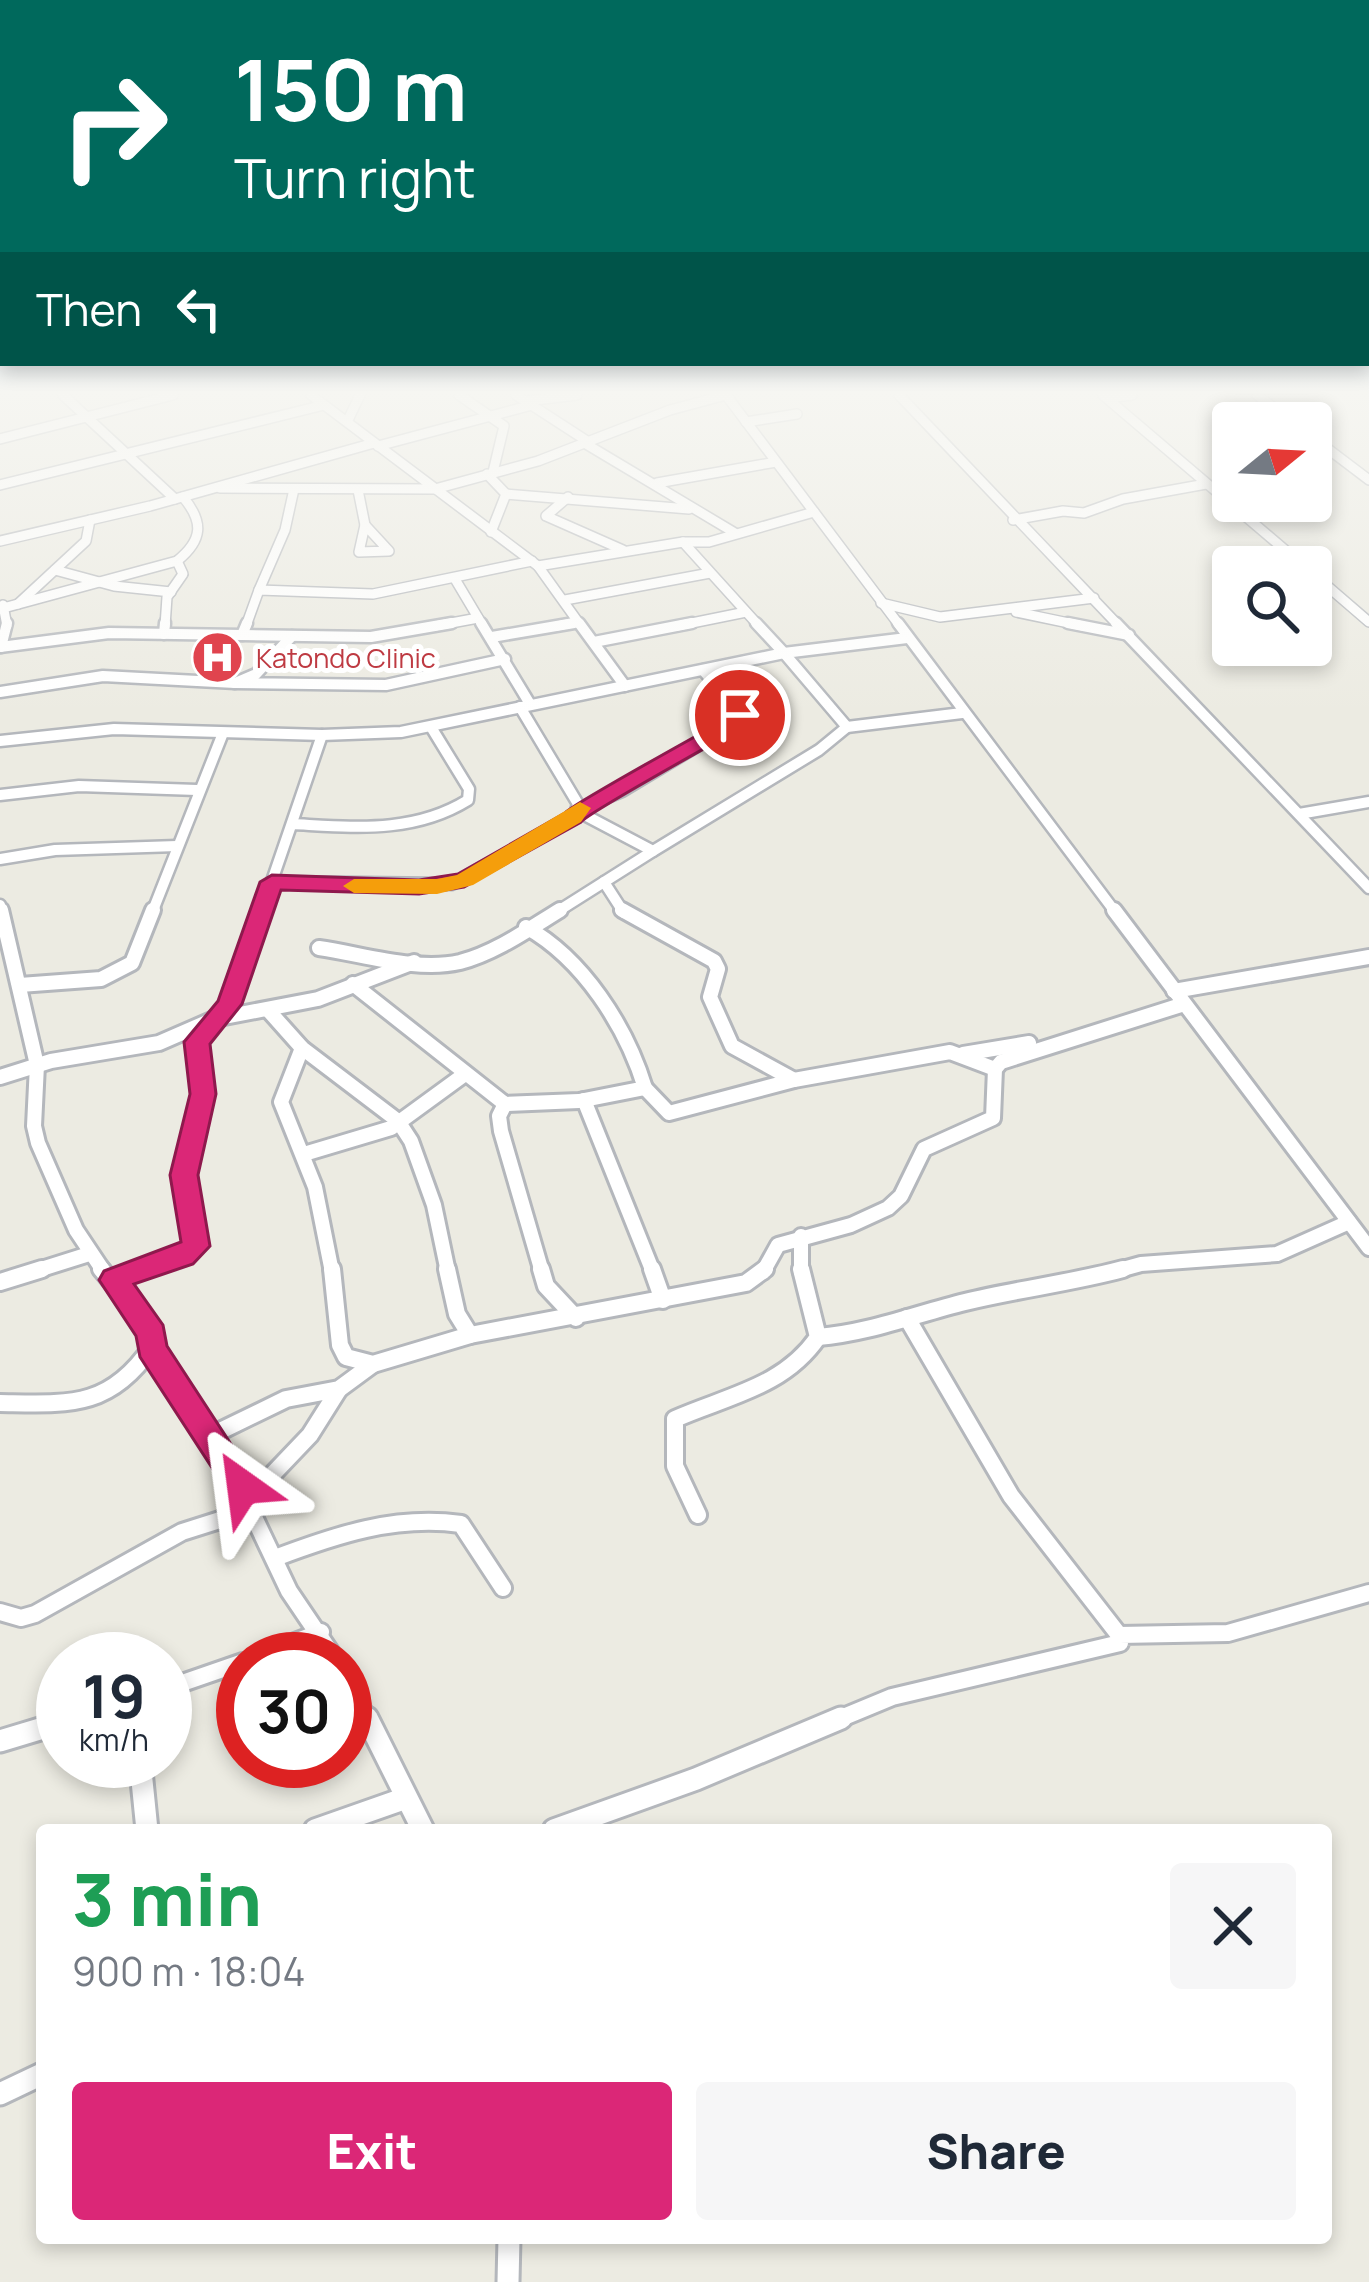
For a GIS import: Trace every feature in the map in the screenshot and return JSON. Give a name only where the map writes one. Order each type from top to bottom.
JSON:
[{"type":"street","points":[[0,541],[165,501]]},
{"type":"street","points":[[6,606],[177,560],[202,532],[202,521],[182,501]]},
{"type":"street","points":[[242,635],[285,530],[291,501]]},
{"type":"street","points":[[360,501],[365,525]]},
{"type":"street","points":[[451,501],[535,563],[625,686]]},
{"type":"street","points":[[491,532],[503,501]]},
{"type":"street","points":[[562,501],[545,514],[548,518],[571,532],[608,538],[623,550]]},
{"type":"street","points":[[617,501],[689,508]]},
{"type":"street","points":[[683,501],[735,533]]},
{"type":"street","points":[[806,501],[1369,1248]]},
{"type":"street","points":[[996,501],[1369,888]]},
{"type":"street","points":[[1013,520],[1063,511],[1084,513],[1116,501]]},
{"type":"street","points":[[1227,501],[1280,546]]},
{"type":"street","points":[[259,590],[373,593],[535,563],[692,545],[814,512]]},
{"type":"street","points":[[6,606],[86,541],[90,520]]},
{"type":"street","points":[[692,545],[710,573],[847,727]]},
{"type":"street","points":[[164,634],[171,592],[183,574],[177,560]]},
{"type":"street","points":[[55,570],[114,586],[171,592]]},
{"type":"street","points":[[565,600],[710,573]]},
{"type":"street","points":[[455,579],[505,659],[579,810],[653,851]]},
{"type":"street","points":[[1332,590],[1369,622]]},
{"type":"street","points":[[881,603],[940,617],[1094,598]]},
{"type":"street","points":[[6,606],[8,620],[0,647],[85,634],[390,635],[478,618]]},
{"type":"street","points":[[1010,609],[1129,635]]},
{"type":"street","points":[[594,643],[746,612]]},
{"type":"street","points":[[0,741],[78,730],[371,735],[431,727],[784,653],[904,635],[940,617]]},
{"type":"street","points":[[492,637],[578,622]]},
{"type":"street","points":[[259,679],[292,635]]},
{"type":"street","points":[[0,692],[103,676],[386,685],[505,659]]},
{"type":"street","points":[[272,882],[452,884],[737,722],[740,715],[703,670]]},
{"type":"street","points":[[320,948],[444,964],[471,958],[596,891],[820,750],[847,727],[962,713]]},
{"type":"street","points":[[292,824],[408,827],[460,806],[468,800],[470,789],[431,727]]},
{"type":"street","points":[[20,985],[101,979],[127,970],[223,733]]},
{"type":"street","points":[[114,1280],[182,1256],[196,1246],[184,1175],[203,1094],[197,1042],[229,1004],[322,735]]},
{"type":"street","points":[[0,795],[79,786],[197,790]]},
{"type":"street","points":[[1299,814],[1369,802]]},
{"type":"street","points":[[0,859],[55,850],[177,846]]},
{"type":"street","points":[[604,882],[625,914],[714,961],[718,969],[710,997],[733,1046],[743,1056],[794,1080]]},
{"type":"street","points":[[0,905],[37,1065],[34,1126],[38,1143],[89,1254],[152,1334],[151,1348],[128,1381],[85,1402],[0,1402]]},
{"type":"street","points":[[526,927],[546,937],[612,1013],[645,1088],[669,1113],[794,1080],[906,1058],[1068,1042]]},
{"type":"street","points":[[994,1069],[1015,1055],[1068,1042],[1178,998],[1369,957]]},
{"type":"street","points":[[353,984],[362,985],[414,962]]},
{"type":"street","points":[[353,984],[505,1104],[584,1100],[645,1088]]},
{"type":"street","points":[[0,1077],[37,1065],[159,1042],[214,1019],[269,1011],[348,990],[353,984]]},
{"type":"street","points":[[269,1011],[302,1048],[360,1089],[380,1113],[398,1121],[434,1205],[457,1314],[470,1335]]},
{"type":"street","points":[[302,1048],[281,1102],[292,1116],[333,1257],[340,1345],[346,1357],[373,1364]]},
{"type":"street","points":[[963,1054],[994,1069]]},
{"type":"street","points":[[212,1435],[286,1399],[339,1389],[373,1364],[470,1335],[746,1283],[764,1271],[778,1245],[851,1225],[888,1208],[901,1196],[924,1150],[993,1118],[997,1110],[994,1069]]},
{"type":"street","points":[[304,1154],[384,1131],[465,1074]]},
{"type":"street","points":[[584,1100],[620,1181],[663,1300]]},
{"type":"street","points":[[505,1104],[499,1116],[501,1131],[546,1286],[576,1318]]},
{"type":"street","points":[[818,1337],[835,1337],[1141,1264],[1277,1254],[1348,1219],[1369,1219]]},
{"type":"street","points":[[698,1515],[675,1466],[675,1418],[773,1380],[812,1348],[818,1337],[801,1275],[801,1236]]},
{"type":"street","points":[[0,1282],[89,1254]]},
{"type":"street","points":[[571,1824],[696,1779],[892,1697],[980,1672],[1120,1643],[1119,1635],[1011,1496],[908,1318]]},
{"type":"street","points":[[151,1348],[212,1435],[289,1591],[321,1632]]},
{"type":"street","points":[[0,1612],[21,1618],[35,1614],[182,1532],[248,1505],[295,1457],[330,1412],[339,1389]]},
{"type":"street","points":[[275,1558],[325,1539],[434,1519],[460,1524],[503,1588]]},
{"type":"street","points":[[1119,1635],[1228,1633],[1369,1593]]},
{"type":"street","points":[[372,1729],[420,1824]]},
{"type":"street","points":[[0,1741],[36,1730]]},
{"type":"street","points":[[143,1788],[146,1824]]},
{"type":"street","points":[[332,1824],[406,1798]]},
{"type":"street","points":[[0,2094],[36,2077]]},
{"type":"street","points":[[508,2282],[509,2244]]},
{"type":"slow traffic","points":[[354,886],[419,887],[464,880],[574,818],[580,808]]},
{"type":"place","name":"Katondo Clinic","points":[[217,657]]},
{"type":"route","points":[[243,1487],[151,1348],[152,1334],[114,1280],[182,1256],[196,1246],[184,1175],[203,1094],[198,1036],[229,1004],[272,882],[419,887],[464,880],[574,818],[578,809],[622,791],[737,722],[740,715]]}]
